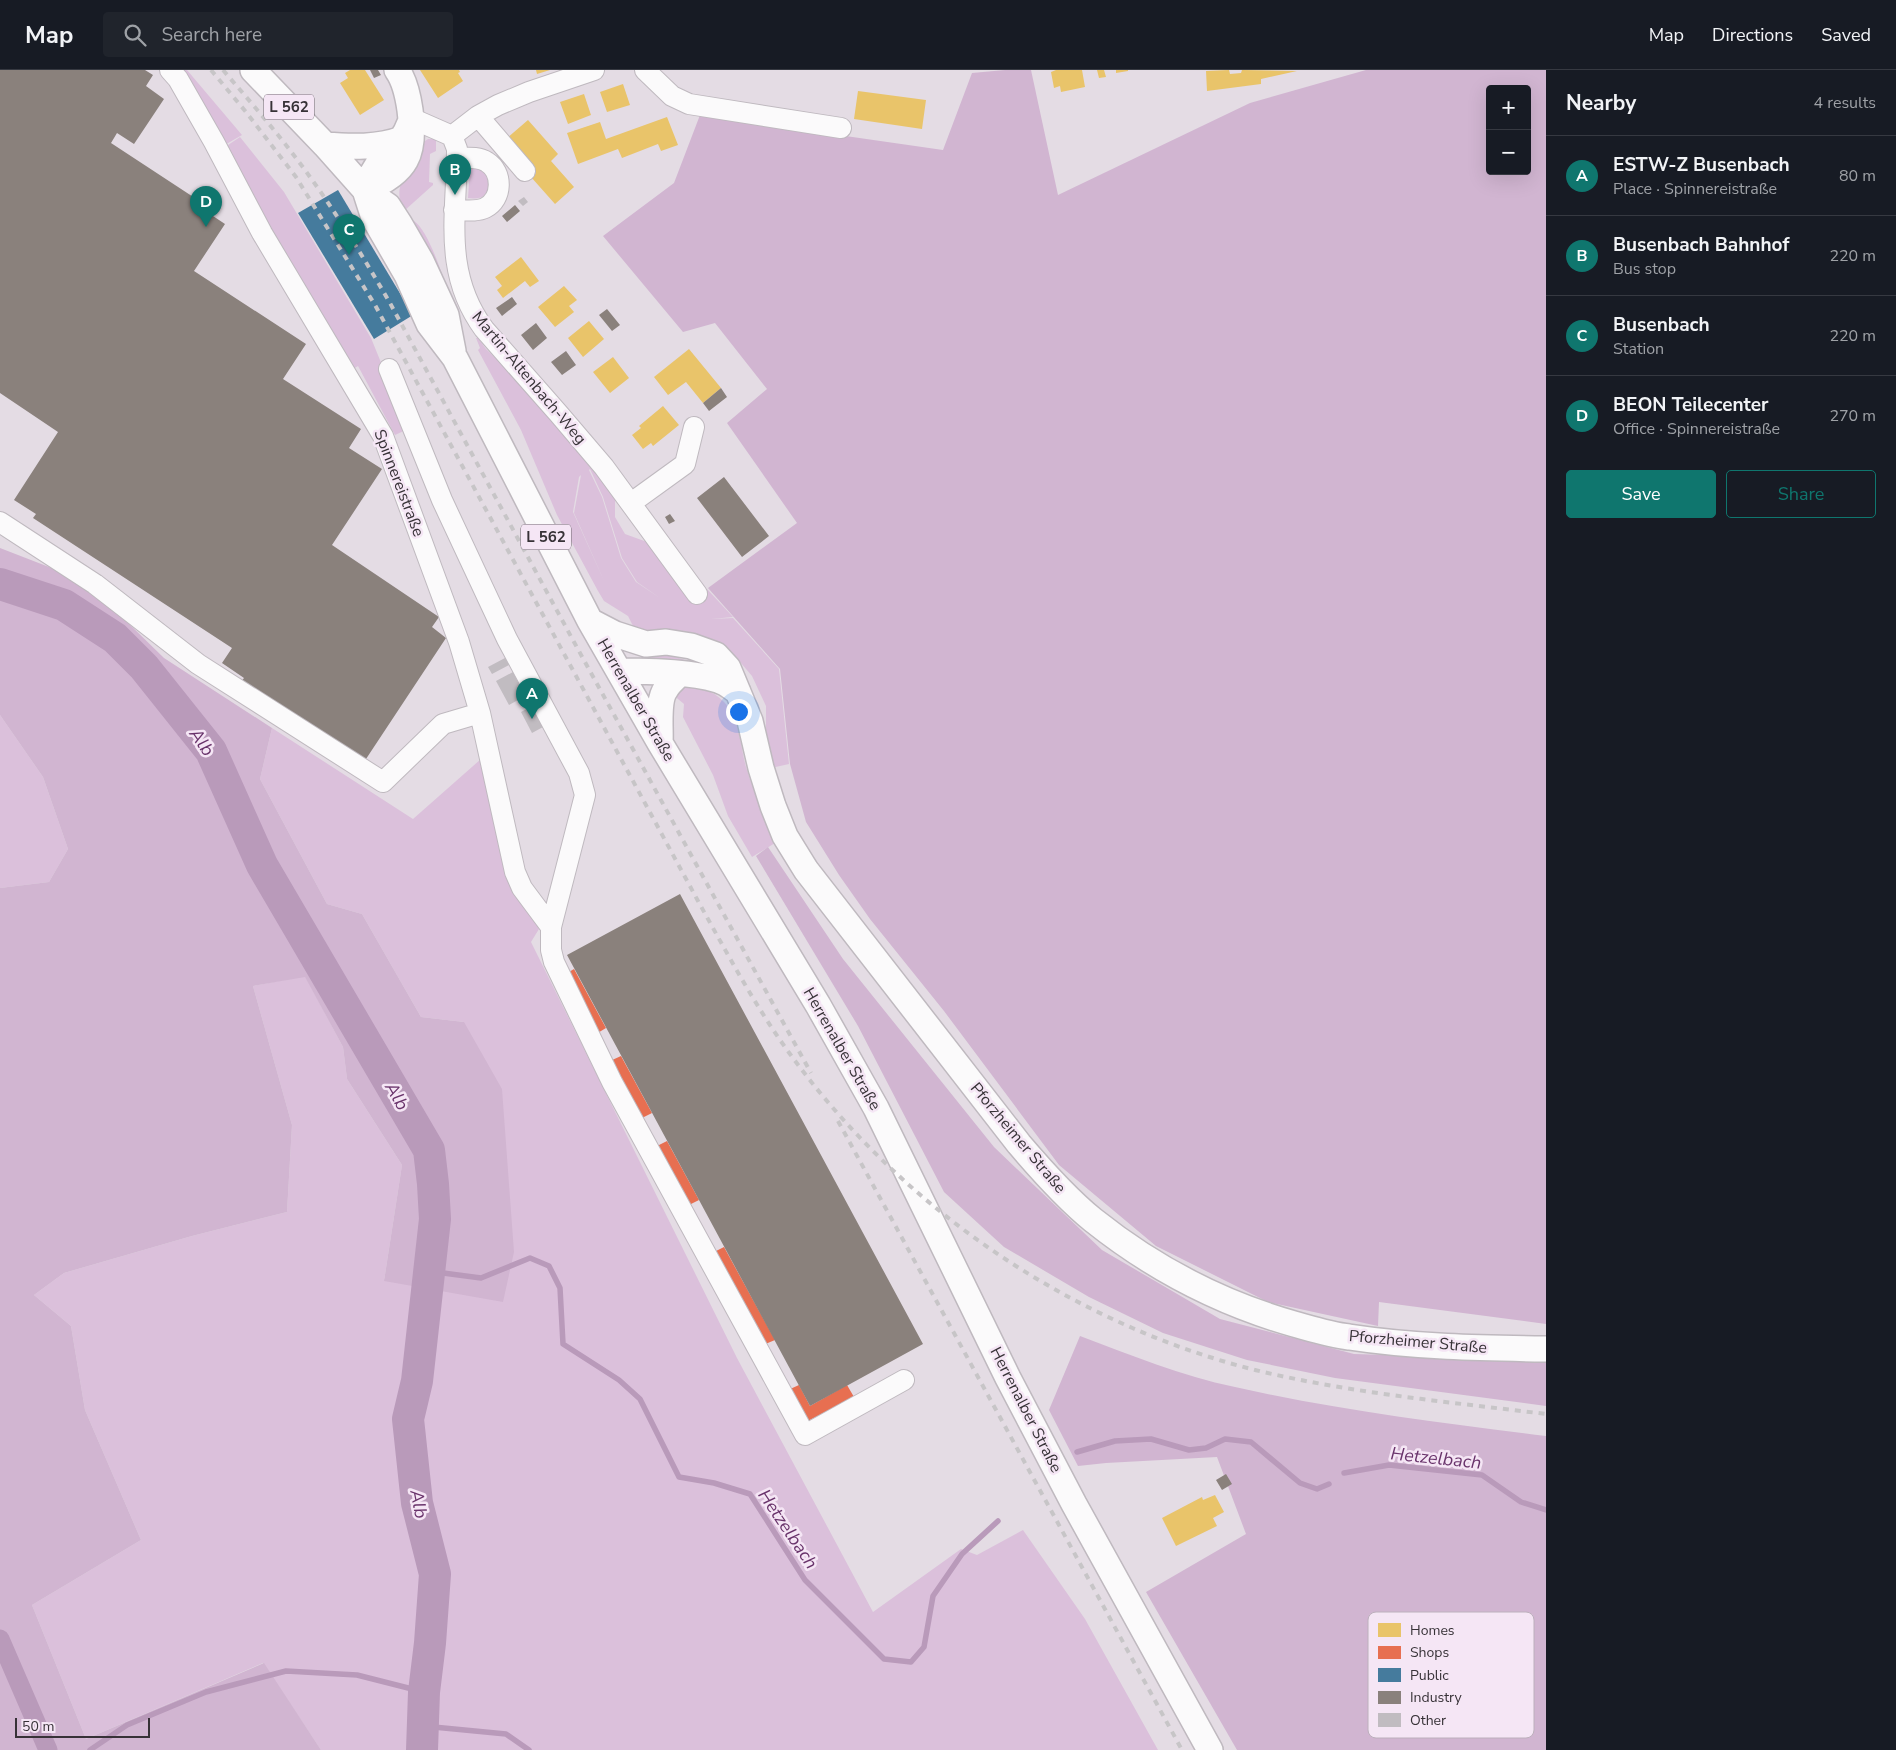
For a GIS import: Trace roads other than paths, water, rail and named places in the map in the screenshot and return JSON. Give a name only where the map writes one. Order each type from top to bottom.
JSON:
[{"type":"main road","name":"L 562","points":[[253,70],[365,190]]},
{"type":"main road","points":[[365,190],[370,175],[407,129],[408,96],[397,70]]},
{"type":"main road","points":[[325,145],[351,147],[383,145],[407,129]]},
{"type":"main road","name":"Herrenalber Straße","points":[[365,190],[388,206],[421,261],[446,315],[455,358],[590,621],[660,743],[818,1005],[872,1101],[1026,1412],[1074,1504],[1210,1750]]},
{"type":"main road","points":[[590,621],[615,634],[646,644],[619,672]]},
{"type":"main road","name":"Pforzheimer Straße","points":[[646,644],[666,642],[691,646],[716,655],[728,668],[750,721],[761,768],[773,806],[785,836],[806,870],[1019,1144],[1054,1184],[1092,1219],[1135,1251],[1174,1276],[1258,1314],[1347,1337],[1399,1344],[1546,1349]]},
{"type":"main road","points":[[619,672],[646,671],[710,678],[724,683],[738,692]]},
{"type":"main road","points":[[660,743],[660,704],[662,695],[679,674]]},
{"type":"street","name":"Spinnereistraße","points":[[170,70],[178,79],[214,142],[262,233],[383,436],[459,642],[480,713],[515,872],[522,888],[551,927]]},
{"type":"street","points":[[407,129],[452,136],[478,116],[529,92],[594,70]]},
{"type":"street","points":[[645,70],[672,96],[689,104],[842,128]]},
{"type":"street","points":[[478,116],[525,171]]},
{"type":"street","name":"Martin-Altenbach-Weg","points":[[452,136],[457,149],[453,235],[455,260],[470,309],[484,329],[598,460],[697,594]]},
{"type":"street","points":[[454,210],[482,209],[487,207],[496,198],[499,185],[496,172],[486,162],[479,159],[457,158]]},
{"type":"street","points":[[389,370],[442,500],[507,639],[578,773],[586,795],[551,927],[551,950],[554,962],[612,1082],[805,1436],[904,1380]]},
{"type":"street","points":[[636,511],[685,464],[694,427]]},
{"type":"street","points":[[0,522],[95,584],[198,664],[384,782],[443,724],[480,713]]},
{"type":"waterway","name":"Alb","points":[[0,584],[64,605],[115,638],[144,667],[211,751],[262,865],[429,1150],[435,1219],[417,1381],[408,1419],[417,1503],[435,1574],[424,1692],[422,1750]]},
{"type":"waterway","name":"Hetzelbach","points":[[428,1271],[481,1278],[530,1258],[549,1266],[560,1288],[563,1344],[619,1380],[640,1399],[679,1477],[714,1483],[750,1494],[805,1580],[884,1659],[911,1662],[924,1647],[933,1596],[962,1554],[998,1521]]},
{"type":"waterway","name":"Hetzelbach","points":[[1077,1452],[1115,1441],[1151,1439],[1189,1450],[1206,1448],[1225,1439],[1251,1442],[1300,1483],[1317,1489],[1329,1484]]},
{"type":"waterway","name":"Hetzelbach","points":[[1344,1473],[1389,1465],[1482,1475],[1521,1502],[1546,1510]]},
{"type":"waterway","points":[[0,1639],[48,1750]]},
{"type":"waterway","points":[[90,1750],[127,1725],[206,1692],[286,1671],[357,1675],[424,1692]]},
{"type":"waterway","points":[[423,1726],[506,1734],[529,1750]]},
{"type":"railway","points":[[211,70],[296,177],[375,305],[698,901],[753,998],[790,1054],[835,1110],[884,1162],[938,1210],[996,1252],[1056,1290],[1120,1323],[1187,1349],[1255,1370],[1327,1385],[1546,1414]]},
{"type":"railway","points":[[223,70],[279,136],[310,177],[381,287],[811,1073]]},
{"type":"railway","points":[[838,1121],[1182,1750]]},
{"type":"place","name":"Busenbach Bahnhof","points":[[455,195]]},
{"type":"place","name":"BEON Teilecenter","points":[[206,227]]},
{"type":"place","name":"Busenbach","points":[[349,255]]},
{"type":"place","name":"ESTW-Z Busenbach","points":[[532,719]]}]
